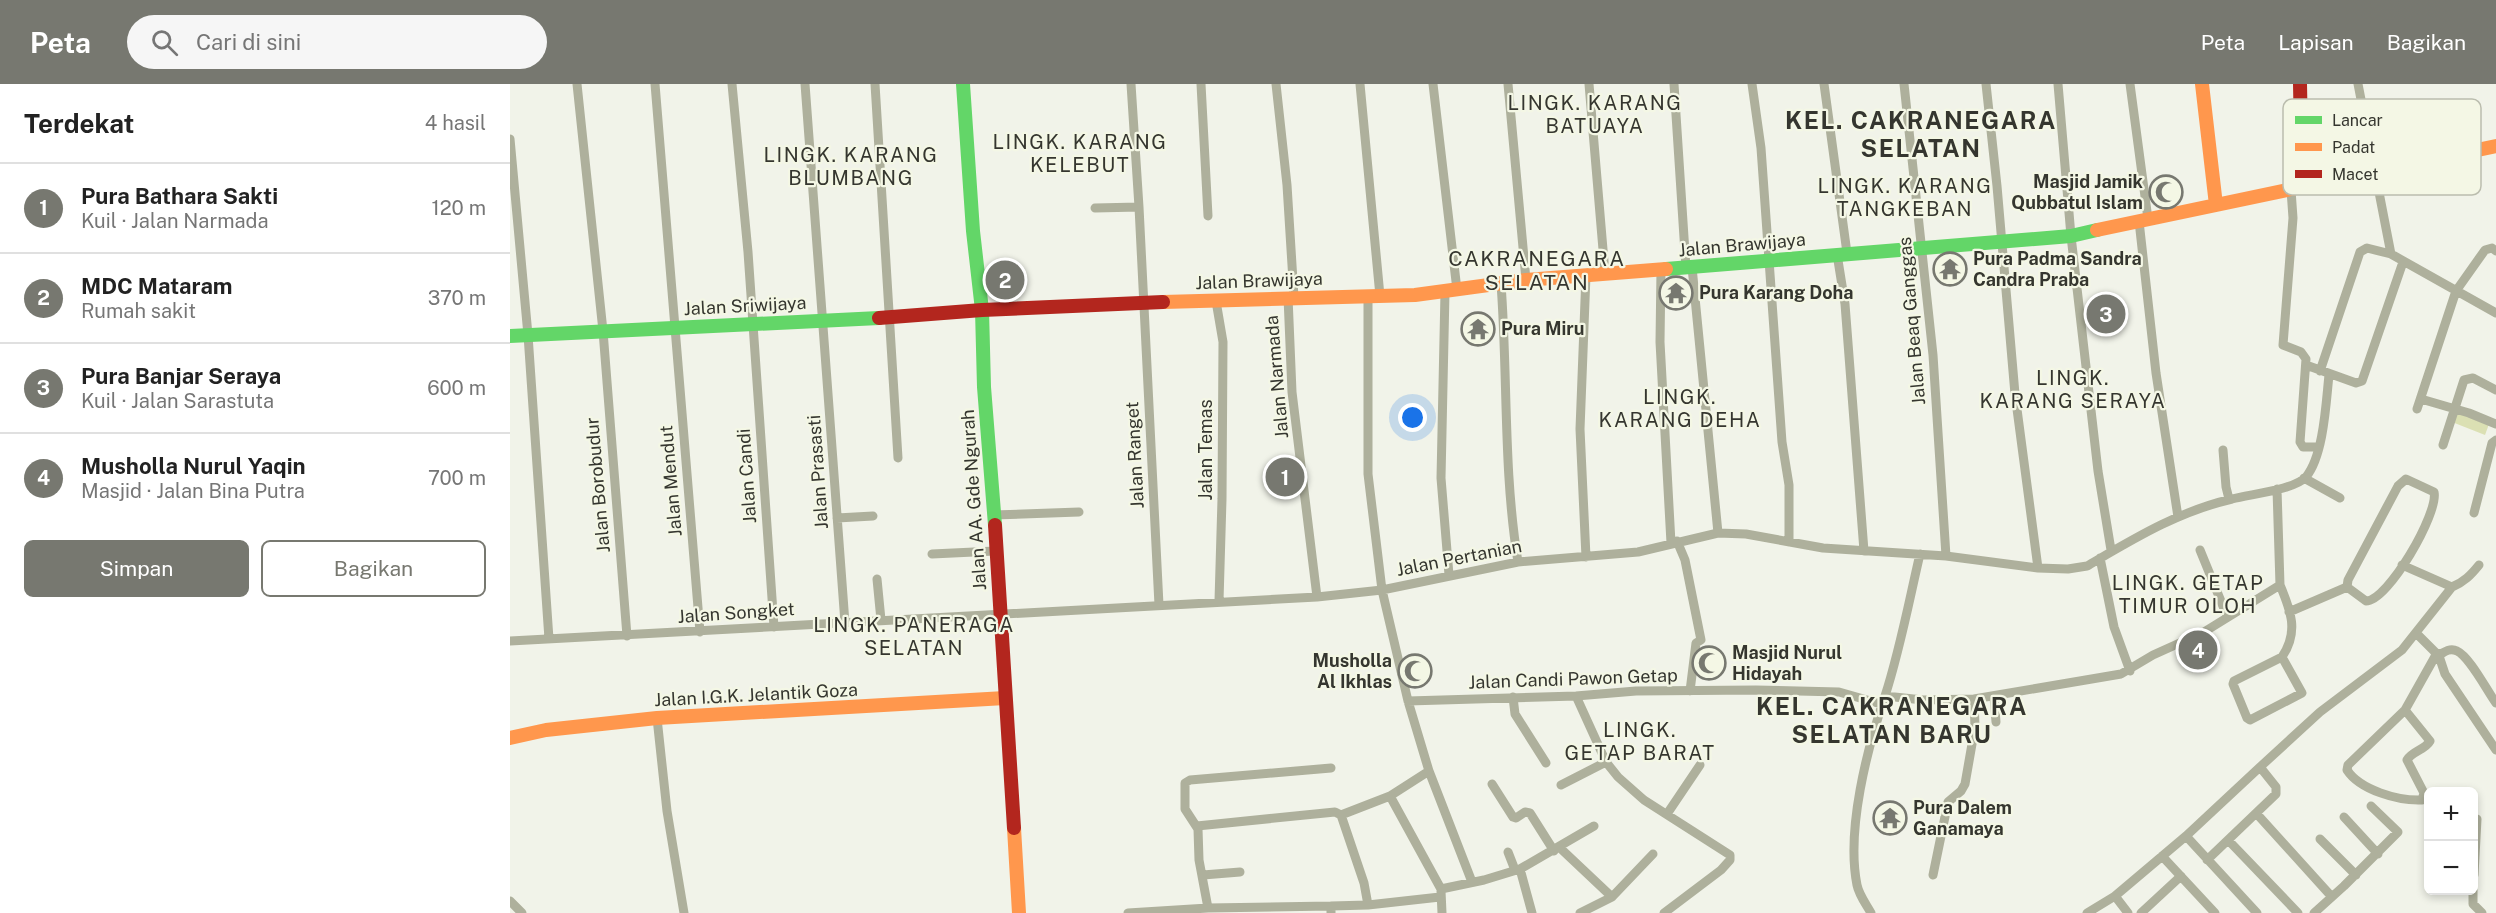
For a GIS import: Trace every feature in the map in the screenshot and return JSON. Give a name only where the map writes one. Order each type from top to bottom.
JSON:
[{"type":"main road","name":"Jalan AA. Gde Ngurah","points":[[963,84],[973,231],[982,310],[984,387],[1001,615],[1019,913]]},
{"type":"main road","points":[[2202,84],[2216,205]]},
{"type":"main road","points":[[2299,99],[2300,84]]},
{"type":"main road","name":"Jalan Brawijaya","points":[[2481,149],[2496,146]]},
{"type":"main road","name":"Jalan Brawijaya","points":[[982,310],[1291,297],[1374,296],[1451,291],[1526,280],[2071,236],[2283,191]]},
{"type":"main road","name":"Jalan Sriwijaya","points":[[510,336],[890,317],[982,310]]},
{"type":"main road","name":"Jalan I.G.K. Jelantik Goza","points":[[510,738],[546,730],[657,718],[1005,699]]},
{"type":"street","name":"Jalan Borobudur","points":[[577,84],[603,331],[627,636]]},
{"type":"street","name":"Jalan Mendut","points":[[655,84],[700,632]]},
{"type":"street","name":"Jalan Candi","points":[[732,84],[753,323],[774,627]]},
{"type":"street","name":"Jalan Prasasti","points":[[805,84],[846,623]]},
{"type":"street","points":[[875,84],[898,458]]},
{"type":"street","name":"Jalan Ranget","points":[[1131,84],[1159,605]]},
{"type":"street","points":[[1201,84],[1208,216]]},
{"type":"street","name":"Jalan Narmada","points":[[1276,84],[1287,185],[1292,393],[1317,597]]},
{"type":"street","points":[[1360,84],[1374,296],[1368,474],[1382,590],[1408,701],[1429,771],[1472,882]]},
{"type":"street","points":[[1432,84],[1451,291],[1441,478],[1449,575]]},
{"type":"street","points":[[1508,84],[1526,280]]},
{"type":"street","points":[[1589,84],[1605,273]]},
{"type":"street","points":[[1674,84],[1689,268],[1718,533]]},
{"type":"street","points":[[1752,84],[1761,148],[1782,441],[1789,485],[1789,542]]},
{"type":"street","points":[[1824,84],[1842,254],[1864,551]]},
{"type":"street","name":"Jalan Beaq Ganggas","points":[[1904,84],[1933,355],[1946,556]]},
{"type":"street","points":[[1986,84],[2015,394],[2038,568]]},
{"type":"street","points":[[2058,84],[2071,236],[2098,471],[2111,550]]},
{"type":"street","points":[[2130,84],[2156,373],[2178,517]]},
{"type":"street","points":[[2358,84],[2361,99]]},
{"type":"street","points":[[510,139],[528,335],[549,639]]},
{"type":"street","points":[[2295,195],[2283,345],[2301,352],[2306,359],[2300,442],[2303,447],[2318,447]]},
{"type":"street","points":[[2379,195],[2391,254]]},
{"type":"street","points":[[1095,208],[1139,207]]},
{"type":"street","points":[[2340,498],[2304,478],[2322,435],[2325,373],[2360,252],[2367,248],[2391,254],[2496,313]]},
{"type":"street","points":[[2496,251],[2492,248],[2485,250],[2456,291],[2419,404],[2454,409],[2496,424]]},
{"type":"street","points":[[2306,365],[2356,383],[2362,381],[2403,262]]},
{"type":"street","points":[[1661,270],[1660,342],[1674,542],[1685,560],[1701,640],[1696,643],[1690,691]]},
{"type":"street","points":[[1586,275],[1580,429],[1586,557]]},
{"type":"street","points":[[1501,284],[1507,468],[1518,562]]},
{"type":"street","name":"Jalan Temas","points":[[1216,300],[1223,342],[1219,601]]},
{"type":"street","points":[[2443,445],[2466,378],[2473,378],[2496,390]]},
{"type":"street","points":[[2474,513],[2492,443],[2496,440]]},
{"type":"street","points":[[2223,450],[2229,499]]},
{"type":"street","name":"Jalan Pertanian","points":[[1001,615],[1317,597],[1382,590],[1518,562],[1638,552],[1718,533],[1746,534],[1823,548],[1946,556],[2038,568],[2078,569],[2178,517],[2229,499],[2277,489],[2304,478]]},
{"type":"street","points":[[2289,612],[2347,587],[2352,571],[2398,486],[2406,479],[2429,489],[2435,496],[2427,521],[2384,592],[2373,600],[2366,601],[2347,587]]},
{"type":"street","points":[[2277,489],[2280,585],[2289,612],[2292,635],[2282,657],[2233,682],[2233,687],[2250,720],[2302,693],[2282,657]]},
{"type":"street","points":[[993,516],[1079,512]]},
{"type":"street","points":[[837,518],[873,516]]},
{"type":"street","points":[[2200,550],[2227,616]]},
{"type":"street","points":[[932,554],[996,551]]},
{"type":"street","points":[[1871,913],[1857,887],[1855,854],[1863,775],[1920,554]]},
{"type":"street","points":[[2100,558],[2114,627],[2130,671],[2153,655],[2204,632],[2280,585]]},
{"type":"street","points":[[2402,565],[2451,586]]},
{"type":"street","points":[[2087,913],[2115,896],[2163,856],[2320,712],[2402,650],[2417,634],[2451,586],[2461,583],[2479,565]]},
{"type":"street","points":[[877,579],[881,620]]},
{"type":"street","name":"Jalan Songket","points":[[510,641],[1001,615]]},
{"type":"street","points":[[2417,634],[2438,654],[2445,674],[2496,750]]},
{"type":"street","points":[[2405,710],[2430,741],[2428,745],[2409,755],[2407,760],[2424,793],[2422,800],[2396,797],[2367,787],[2351,775],[2347,770],[2348,765],[2405,710],[2438,654],[2444,651],[2452,650],[2462,655],[2496,703]]},
{"type":"street","name":"Jalan Candi Pawon Getap","points":[[1408,701],[1576,696],[1636,691],[1839,692],[1883,700],[1974,699],[2088,681],[2130,671]]},
{"type":"street","points":[[1576,696],[1606,762],[1627,787],[1679,824],[1728,853],[1730,860],[1722,870],[1664,913]]},
{"type":"street","points":[[1513,697],[1515,714],[1546,763]]},
{"type":"street","points":[[1994,697],[1996,722]]},
{"type":"street","points":[[1933,874],[1948,802],[1961,791],[1965,784],[1975,727],[1974,699]]},
{"type":"street","points":[[657,718],[667,811],[684,913]]},
{"type":"street","points":[[1562,785],[1606,762]]},
{"type":"street","points":[[1667,814],[1700,765]]},
{"type":"street","points":[[2207,860],[2277,791],[2260,767]]},
{"type":"street","points":[[1208,908],[1197,826],[1185,809],[1185,783],[1190,780],[1331,768]]},
{"type":"street","points":[[1341,815],[1390,796],[1429,771]]},
{"type":"street","points":[[1492,784],[1514,818],[1525,812],[1530,813],[1557,849],[1612,897]]},
{"type":"street","points":[[1644,800],[1651,791]]},
{"type":"street","points":[[1390,796],[1441,893],[1442,913]]},
{"type":"street","points":[[2318,912],[2398,832],[2372,806]]},
{"type":"street","points":[[1197,826],[1335,812],[1341,815],[1364,883],[1368,905]]},
{"type":"street","points":[[2256,813],[2332,897]]},
{"type":"street","points":[[2344,817],[2378,854]]},
{"type":"street","points":[[1128,913],[1208,908],[1331,909],[1441,893],[1517,870],[1594,826]]},
{"type":"street","points":[[2186,836],[2257,913]]},
{"type":"street","points":[[2228,840],[2298,913]]},
{"type":"street","points":[[2320,840],[2356,875]]},
{"type":"street","points":[[1508,852],[1532,913]]},
{"type":"street","points":[[1580,913],[1612,897],[1653,854]]},
{"type":"street","points":[[2163,856],[2215,913]]},
{"type":"street","points":[[1203,875],[1240,872]]},
{"type":"street","points":[[2141,913],[2181,876]]},
{"type":"street","points":[[2473,895],[2473,904],[2482,913]]},
{"type":"street","points":[[2115,896],[2128,913]]},
{"type":"street","points":[[510,901],[522,913]]},
{"type":"green space","points":[[2456,412],[2489,424],[2485,435],[2452,422]]},
{"type":"traffic: fast","points":[[963,84],[973,231],[982,310],[984,387],[995,525]]},
{"type":"traffic: fast","points":[[1666,269],[2071,236],[2097,230]]},
{"type":"traffic: fast","points":[[510,336],[879,318]]},
{"type":"traffic: slow","points":[[2202,84],[2216,205]]},
{"type":"traffic: slow","points":[[2481,149],[2496,146]]},
{"type":"traffic: slow","points":[[2097,230],[2283,191]]},
{"type":"traffic: slow","points":[[1163,302],[1415,295],[1526,280],[1666,269]]},
{"type":"traffic: slow","points":[[510,738],[546,730],[657,718],[1005,698]]},
{"type":"traffic: slow","points":[[1014,828],[1019,913]]},
{"type":"traffic: jam","points":[[2300,84],[2300,99]]},
{"type":"traffic: jam","points":[[879,318],[982,310],[1163,302]]},
{"type":"traffic: jam","points":[[995,525],[1014,828]]},
{"type":"place","name":"Masjid Jamik Qubbatul Islam","points":[[2166,192]]},
{"type":"place","name":"Pura Padma Sandra Candra Praba","points":[[1950,269]]},
{"type":"place","name":"MDC Mataram","points":[[1005,280]]},
{"type":"place","name":"Pura Karang Doha","points":[[1676,293]]},
{"type":"place","name":"Pura Banjar Seraya","points":[[2106,314]]},
{"type":"place","name":"Pura Miru","points":[[1478,329]]},
{"type":"place","name":"Pura Bathara Sakti","points":[[1285,477]]},
{"type":"place","name":"Musholla Nurul Yaqin","points":[[2198,650]]},
{"type":"place","name":"Masjid Nurul Hidayah","points":[[1709,663]]},
{"type":"place","name":"Musholla Al Ikhlas","points":[[1415,671]]},
{"type":"place","name":"Pura Dalem Ganamaya","points":[[1890,818]]},
{"type":"district","name":"LINGK. KARANG BATUAYA","points":[[1595,114]]},
{"type":"district","name":"KEL. CAKRANEGARA SELATAN","points":[[1921,135]]},
{"type":"district","name":"LINGK. KARANG KELEBUT","points":[[1080,154]]},
{"type":"district","name":"LINGK. KARANG BLUMBANG","points":[[851,166]]},
{"type":"district","name":"LINGK. KARANG TANGKEBAN","points":[[1905,198]]},
{"type":"district","name":"CAKRANEGARA SELATAN","points":[[1537,271]]},
{"type":"district","name":"LINGK. KARANG SERAYA","points":[[2073,390]]},
{"type":"district","name":"LINGK. KARANG DEHA","points":[[1680,408]]},
{"type":"district","name":"LINGK. GETAP TIMUR OLOH","points":[[2188,594]]},
{"type":"district","name":"LINGK. PANERAGA SELATAN","points":[[914,636]]},
{"type":"district","name":"KEL. CAKRANEGARA SELATAN BARU","points":[[1892,721]]},
{"type":"district","name":"LINGK. GETAP BARAT","points":[[1640,742]]}]
